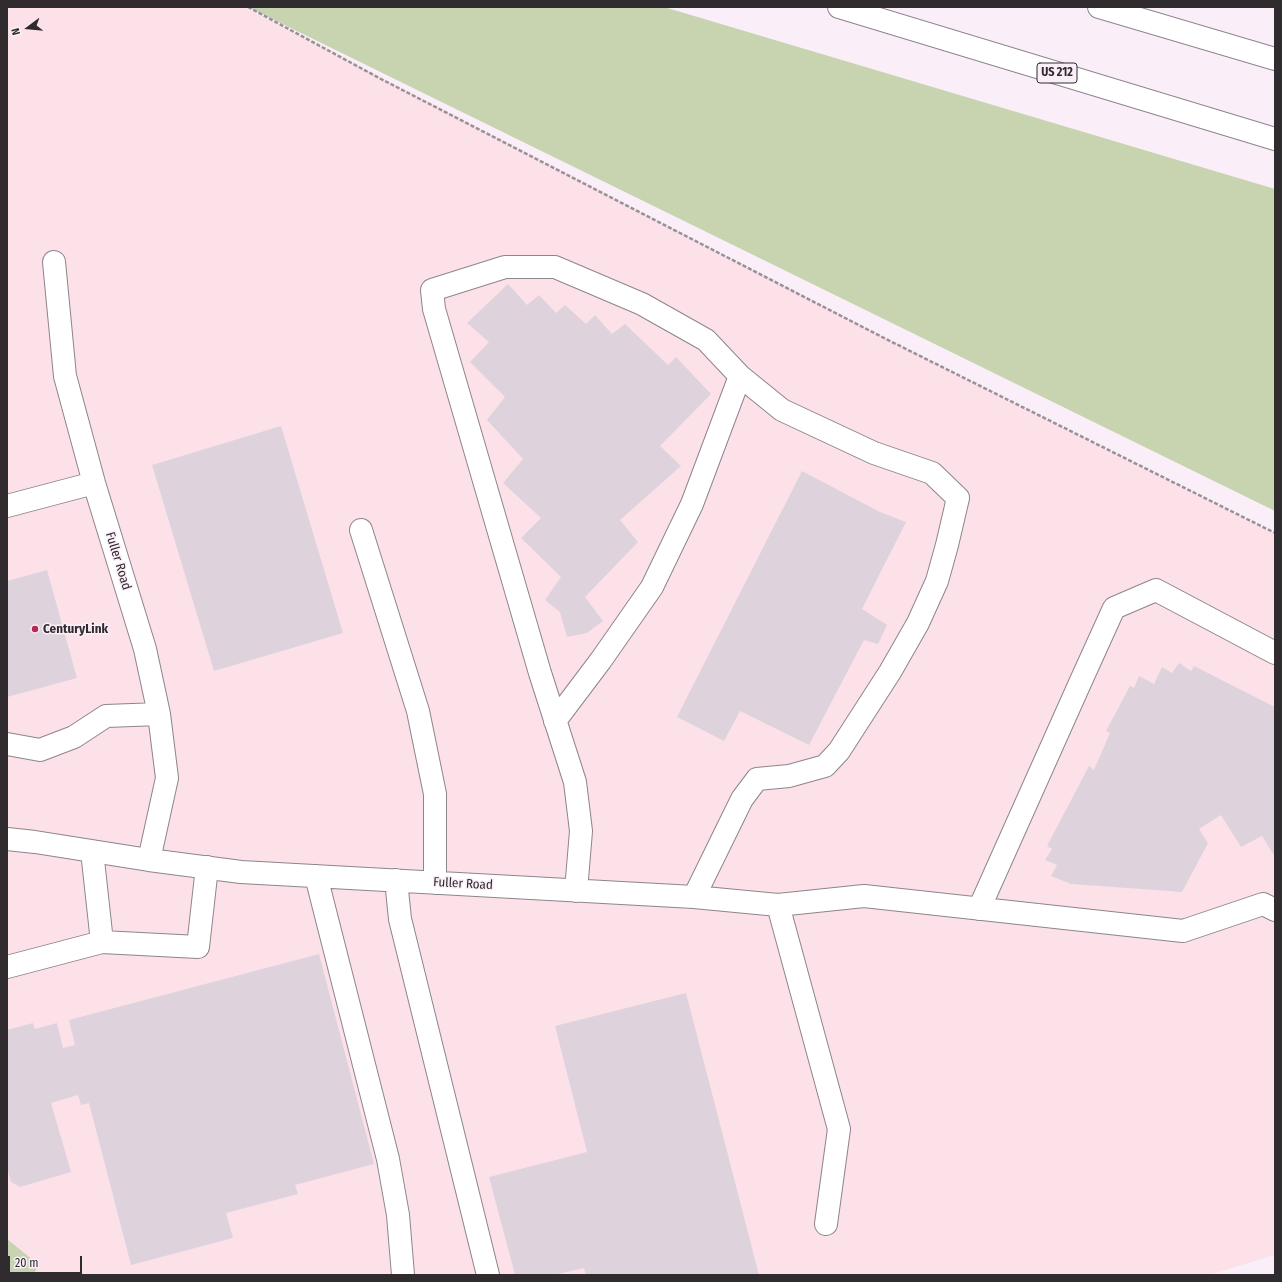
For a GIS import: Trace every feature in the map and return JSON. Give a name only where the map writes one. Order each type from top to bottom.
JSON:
[{"type":"main road","name":"US 212","points":[[839,7],[1275,139]]},
{"type":"main road","points":[[1099,7],[1275,59]]},
{"type":"main road","name":"Fuller Road","points":[[54,262],[65,376],[94,483],[145,649],[159,714],[167,778],[149,860]]},
{"type":"main road","points":[[576,891],[581,831],[575,782],[555,721],[434,309],[432,290],[505,267],[555,267],[642,304],[706,340],[740,376],[782,410],[874,453],[932,472],[958,498],[947,545],[936,581],[918,624],[890,672],[839,751],[825,766],[789,776],[757,779],[742,799],[694,897]]},
{"type":"main road","points":[[555,721],[601,660],[652,587],[692,504],[740,376]]},
{"type":"main road","points":[[7,506],[94,483]]},
{"type":"main road","points":[[361,530],[418,712],[435,794],[435,882]]},
{"type":"main road","points":[[979,908],[1114,608],[1156,590],[1275,653]]},
{"type":"main road","points":[[7,744],[40,750],[74,736],[106,716],[159,714]]},
{"type":"main road","name":"Fuller Road","points":[[7,840],[35,842],[149,860],[241,872],[694,897],[778,904],[864,896],[1183,931],[1263,904],[1275,910]]},
{"type":"main road","points":[[92,851],[102,942]]},
{"type":"main road","points":[[7,967],[102,942],[198,947],[207,867]]},
{"type":"main road","points":[[316,876],[388,1159],[398,1214],[403,1275]]},
{"type":"main road","points":[[396,880],[400,919],[488,1275]]},
{"type":"main road","points":[[778,904],[839,1129],[826,1224]]},
{"type":"path","points":[[248,7],[388,82],[882,337],[1275,533]]},
{"type":"shaded area","points":[[7,7],[244,7],[942,367],[1275,534],[1275,1255],[1209,1275],[7,1275]]},
{"type":"green space","points":[[248,7],[664,7],[1275,189],[1275,511]]},
{"type":"green space","points":[[7,1239],[39,1265],[33,1275],[7,1275]]},
{"type":"building","points":[[508,284],[527,305],[539,295],[556,313],[565,305],[586,324],[595,315],[612,334],[625,324],[668,365],[676,357],[711,394],[660,446],[681,466],[620,520],[638,542],[585,597],[603,621],[587,633],[567,637],[560,612],[545,600],[561,577],[521,538],[541,518],[503,483],[523,459],[487,420],[505,397],[470,362],[489,342],[467,323]]},
{"type":"building","points":[[281,426],[343,633],[214,671],[152,465]]},
{"type":"building","points":[[802,471],[880,512],[906,522],[862,609],[887,625],[878,644],[864,640],[809,745],[740,711],[724,741],[677,717]]},
{"type":"building","name":"CenturyLink","points":[[47,570],[77,678],[7,697],[7,581]]},
{"type":"building","points":[[1179,663],[1191,671],[1194,666],[1275,707],[1275,857],[1262,836],[1241,847],[1221,815],[1199,829],[1208,843],[1182,892],[1071,884],[1051,876],[1057,865],[1045,860],[1052,849],[1047,846],[1089,766],[1094,770],[1110,733],[1106,731],[1130,686],[1134,688],[1139,676],[1154,684],[1162,667],[1172,673]]},
{"type":"building","points":[[319,954],[374,1164],[295,1185],[298,1194],[226,1213],[233,1238],[131,1265],[89,1103],[81,1105],[78,1095],[51,1103],[71,1172],[20,1187],[11,1182],[7,1167],[7,1030],[33,1023],[35,1029],[57,1023],[63,1048],[75,1045],[69,1020]]},
{"type":"building","points":[[686,993],[759,1275],[586,1275],[584,1268],[554,1275],[515,1275],[489,1177],[587,1152],[555,1026]]},
{"type":"place","name":"CenturyLink","points":[[35,629]]}]
